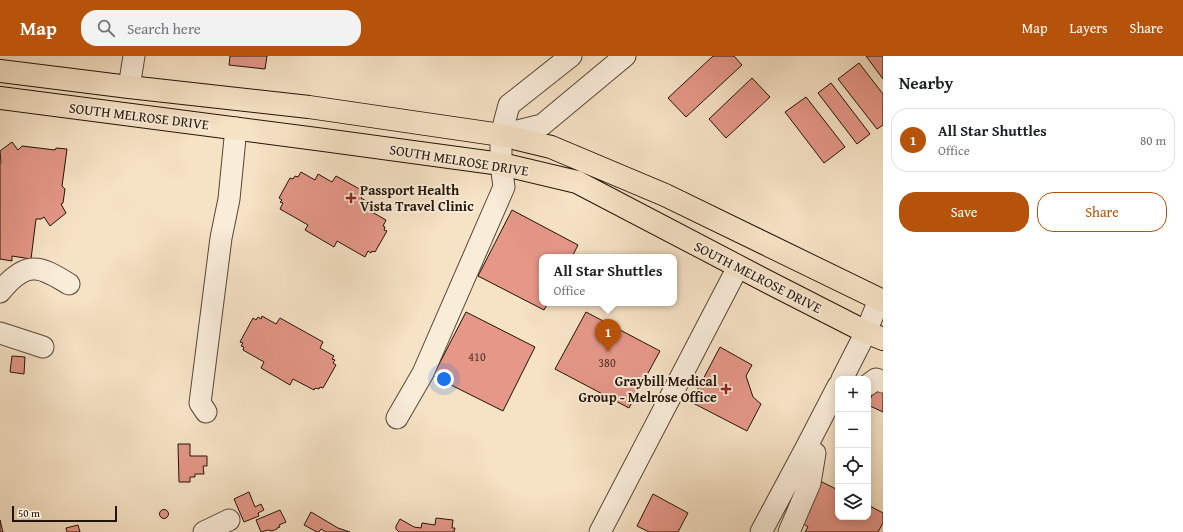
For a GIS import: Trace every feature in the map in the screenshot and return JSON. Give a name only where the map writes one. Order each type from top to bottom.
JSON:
[{"type":"main road","name":"SOUTH MELROSE DRIVE","points":[[0,71],[309,107],[501,135],[551,147],[658,192],[881,300]]},
{"type":"main road","name":"SOUTH MELROSE DRIVE","points":[[0,98],[501,164],[577,182],[738,267],[874,335]]},
{"type":"street","points":[[129,87],[134,56]]},
{"type":"street","points":[[397,418],[423,373],[504,187],[501,164],[501,135],[509,105],[571,56]]},
{"type":"street","points":[[501,135],[542,125],[625,56]]},
{"type":"street","points":[[206,412],[200,403],[221,238],[229,199],[236,128]]},
{"type":"street","points":[[600,532],[738,267]]},
{"type":"street","points":[[0,292],[8,282],[24,271],[35,268],[49,273],[69,284]]},
{"type":"street","points":[[844,376],[874,335],[881,300]]},
{"type":"street","points":[[0,333],[43,347]]},
{"type":"street","points":[[871,383],[876,379],[883,382]]},
{"type":"street","points":[[761,532],[835,392]]},
{"type":"street","points":[[789,532],[810,483],[816,453]]},
{"type":"street","points":[[204,532],[229,520]]},
{"type":"building","points":[[230,56],[267,56],[265,69],[229,65]]},
{"type":"building","points":[[713,56],[734,56],[742,65],[686,117],[668,98]]},
{"type":"building","points":[[866,56],[883,56],[883,79]]},
{"type":"building","points":[[859,63],[883,94],[883,125],[877,129],[838,79]]},
{"type":"building","points":[[752,78],[770,97],[726,138],[709,119]]},
{"type":"building","points":[[831,83],[870,134],[857,144],[818,93]]},
{"type":"building","points":[[806,97],[845,147],[824,163],[785,112]]},
{"type":"building","points":[[12,142],[18,150],[22,146],[55,150],[56,148],[67,149],[62,186],[65,189],[63,203],[61,204],[66,213],[50,226],[44,217],[41,219],[36,219],[31,259],[12,256],[12,261],[0,259],[0,151]]},
{"type":"building","points":[[301,172],[315,180],[318,174],[332,182],[336,176],[365,192],[361,198],[375,206],[372,212],[386,220],[383,226],[385,227],[384,230],[387,231],[375,252],[372,251],[371,253],[368,251],[365,257],[337,241],[334,247],[305,230],[308,225],[280,209],[283,203],[280,202],[282,200],[279,198],[290,178],[293,179],[295,176],[298,177]]},
{"type":"building","points":[[512,210],[578,245],[574,254],[539,254],[539,306],[546,306],[544,310],[478,276]]},
{"type":"building","points":[[466,312],[535,347],[503,411],[433,376]]},
{"type":"building","points":[[586,312],[660,351],[629,408],[555,369]]},
{"type":"building","points":[[262,316],[276,324],[280,318],[323,342],[320,348],[334,356],[332,359],[335,360],[333,363],[336,365],[323,388],[315,388],[314,390],[293,379],[290,385],[261,368],[264,362],[243,350],[244,347],[241,346],[243,343],[240,342],[253,318],[256,320],[258,317],[261,319]]},
{"type":"building","name":"Graybill Medical Group - Melrose Office","points":[[720,347],[752,365],[746,376],[753,397],[761,404],[747,431],[691,402]]},
{"type":"building","points":[[12,356],[25,357],[24,374],[10,372]]},
{"type":"building","points":[[876,385],[883,388],[883,412],[871,406],[871,398]]},
{"type":"building","points":[[178,444],[190,444],[190,456],[207,456],[207,466],[203,466],[204,474],[195,474],[195,477],[190,477],[190,482],[179,482]]},
{"type":"building","points":[[820,481],[835,488],[835,520],[871,520],[871,507],[883,513],[883,523],[878,532],[805,532],[808,527],[798,520]]},
{"type":"building","points":[[249,492],[255,507],[261,504],[264,510],[258,513],[259,516],[244,522],[234,499]]},
{"type":"building","points":[[653,494],[688,513],[678,532],[649,532],[637,526]]},
{"type":"building","points":[[164,509],[169,514],[164,519],[159,514]]},
{"type":"building","points":[[280,510],[286,522],[279,525],[280,527],[272,531],[268,530],[261,532],[256,520]]},
{"type":"building","points":[[311,512],[338,528],[350,532],[326,532],[321,529],[317,532],[304,525]]},
{"type":"building","points":[[436,518],[453,520],[452,528],[455,528],[454,532],[399,532],[396,529],[400,519],[414,527],[421,528],[422,523],[435,525]]},
{"type":"building","points":[[0,520],[3,532],[0,532]]},
{"type":"building","points":[[78,525],[80,532],[67,532],[66,528]]},
{"type":"place","name":"Passport Health Vista Travel Clinic","points":[[351,198]]},
{"type":"place","name":"All Star Shuttles","points":[[608,352]]},
{"type":"place","name":"Graybill Medical Group - Melrose Office","points":[[726,389]]}]
